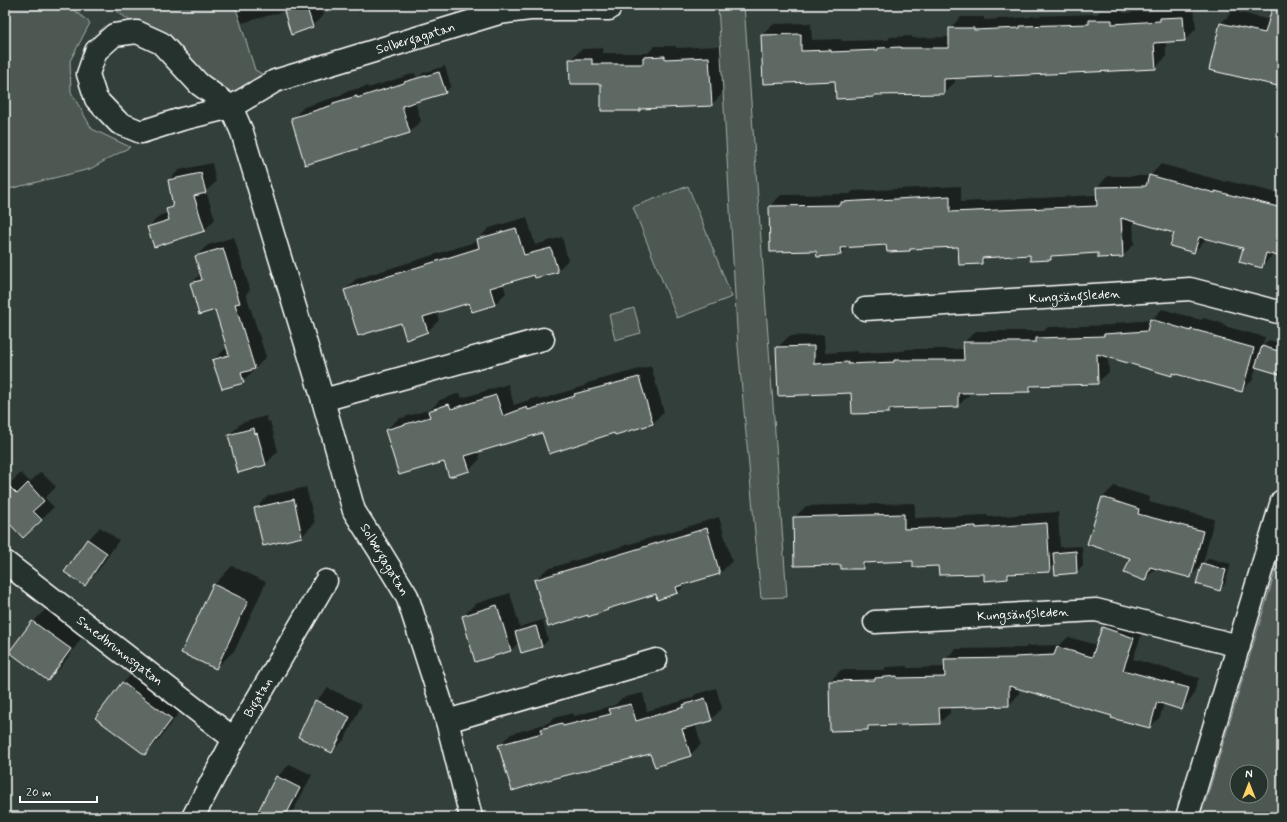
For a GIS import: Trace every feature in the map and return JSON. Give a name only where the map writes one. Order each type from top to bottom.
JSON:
[{"type":"street","name":"Solbergagatan","points":[[471,817],[446,721],[407,596],[354,511],[323,400],[242,132],[231,107],[199,84],[161,43],[137,32],[114,35],[96,51],[88,74],[96,98],[119,124],[141,132],[182,119],[231,107],[275,81],[499,14],[530,9],[609,9]]},
{"type":"street","name":"Kungsängsleden","points":[[865,310],[1190,289],[1282,313]]},
{"type":"street","points":[[323,400],[543,339]]},
{"type":"street","points":[[1187,817],[1282,501]]},
{"type":"street","name":"Smedbrunnsgatan","points":[[5,562],[234,739]]},
{"type":"street","name":"Bigatan","points":[[193,817],[234,739],[326,581]]},
{"type":"street","name":"Kungsängsleden","points":[[875,622],[1096,610],[1239,646]]},
{"type":"street","points":[[446,721],[656,660]]},
{"type":"shaded area","points":[[5,5],[68,5],[90,23],[70,61],[71,92],[92,129],[130,147],[90,169],[5,190]]},
{"type":"shaded area","points":[[108,5],[235,5],[255,70],[275,81],[231,107],[161,43]]},
{"type":"shaded area","points":[[718,5],[744,5],[787,597],[761,598],[738,346]]},
{"type":"shaded area","points":[[688,186],[732,297],[677,318],[633,207]]},
{"type":"shaded area","points":[[634,308],[641,333],[615,340],[609,315]]},
{"type":"shaded area","points":[[1282,549],[1282,817],[1199,817],[1206,800]]},
{"type":"building","points":[[306,5],[313,27],[291,35],[284,11]]},
{"type":"building","points":[[1273,5],[1282,5],[1282,87],[1209,70],[1220,23],[1265,33]]},
{"type":"building","points":[[1183,17],[1185,41],[1154,43],[1156,69],[944,79],[944,94],[874,95],[874,97],[836,99],[835,81],[763,84],[761,35],[801,34],[801,51],[831,50],[831,52],[878,50],[878,48],[901,47],[949,48],[949,28],[974,28],[974,30],[1020,28],[1020,26],[1089,24],[1089,20],[1112,20],[1112,24],[1160,21],[1160,18]]},
{"type":"building","points":[[665,56],[665,59],[709,57],[712,106],[640,109],[640,111],[601,111],[601,84],[570,84],[569,59],[592,59],[592,64],[643,64],[643,57]]},
{"type":"building","points":[[439,72],[446,93],[402,106],[410,133],[305,165],[291,118],[333,105],[333,103],[357,96],[357,98]]},
{"type":"building","points":[[201,173],[206,193],[194,196],[205,231],[154,247],[147,227],[169,220],[166,209],[173,207],[168,180]]},
{"type":"building","points":[[1149,175],[1215,193],[1215,191],[1282,208],[1282,257],[1266,253],[1262,268],[1239,262],[1243,248],[1199,237],[1194,253],[1170,246],[1174,233],[1121,218],[1123,257],[1098,258],[1098,253],[1051,256],[1051,260],[1030,261],[1030,255],[982,258],[982,264],[959,265],[958,247],[910,249],[910,251],[887,252],[886,245],[840,248],[841,255],[817,257],[816,251],[770,252],[769,206],[841,205],[841,202],[950,196],[950,212],[1097,206],[1096,187],[1146,186]]},
{"type":"building","points":[[516,228],[524,255],[551,248],[558,272],[535,278],[534,275],[490,288],[495,305],[472,312],[469,303],[423,317],[428,332],[406,340],[401,323],[358,336],[344,290],[479,248],[477,239]]},
{"type":"building","points":[[223,248],[240,303],[235,304],[255,369],[241,373],[244,383],[222,389],[212,360],[229,355],[215,310],[199,315],[190,283],[202,280],[195,256]]},
{"type":"building","points":[[1150,319],[1191,331],[1191,329],[1214,335],[1214,337],[1254,348],[1242,392],[1172,373],[1172,376],[1097,354],[1098,384],[1030,386],[1030,392],[958,393],[958,407],[889,409],[889,413],[852,414],[851,393],[778,396],[776,347],[814,346],[814,364],[894,362],[894,360],[964,360],[963,342],[1036,342],[1036,338],[1104,336],[1104,334],[1147,331]]},
{"type":"building","points":[[1262,346],[1282,352],[1282,375],[1255,367]]},
{"type":"building","points":[[639,377],[653,424],[615,435],[614,433],[549,454],[542,433],[465,456],[470,471],[449,477],[444,462],[399,475],[385,430],[430,417],[428,411],[449,404],[451,409],[496,395],[503,416],[527,407],[528,410],[575,396],[574,394]]},
{"type":"building","points":[[254,428],[255,434],[257,433],[266,465],[238,473],[228,435]]},
{"type":"building","points":[[5,482],[17,494],[28,483],[44,501],[33,511],[42,520],[23,538],[5,519]]},
{"type":"building","points":[[1102,497],[1139,509],[1138,514],[1203,531],[1191,578],[1150,567],[1145,581],[1124,573],[1130,558],[1087,544]]},
{"type":"building","points":[[294,499],[302,537],[263,546],[254,508]]},
{"type":"building","points":[[904,514],[904,529],[976,526],[976,528],[1047,523],[1050,572],[1008,574],[1008,579],[984,581],[984,574],[939,575],[938,566],[913,567],[913,561],[863,563],[863,569],[841,569],[841,565],[794,566],[793,517]]},
{"type":"building","points":[[707,528],[720,574],[676,587],[678,593],[657,600],[656,594],[607,609],[608,610],[588,617],[588,615],[548,627],[534,580]]},
{"type":"building","points":[[87,539],[107,553],[85,586],[64,572]]},
{"type":"building","points":[[1076,551],[1077,573],[1055,575],[1053,553]]},
{"type":"building","points":[[1202,563],[1226,570],[1220,591],[1196,584]]},
{"type":"building","points":[[213,584],[248,601],[216,669],[181,653]]},
{"type":"building","points":[[497,605],[511,651],[475,662],[462,616]]},
{"type":"building","points":[[32,621],[71,649],[48,681],[9,652]]},
{"type":"building","points":[[536,626],[542,647],[521,653],[515,632]]},
{"type":"building","points":[[1102,627],[1134,638],[1123,670],[1189,688],[1182,710],[1157,702],[1150,728],[1111,718],[1112,716],[1009,686],[1009,706],[939,708],[940,724],[868,726],[868,730],[830,731],[829,681],[875,680],[875,678],[897,676],[897,678],[945,677],[944,659],[1015,658],[1054,655],[1057,647],[1092,657]]},
{"type":"building","points":[[122,682],[172,719],[145,755],[95,718]]},
{"type":"building","points":[[705,698],[712,721],[682,729],[691,756],[655,767],[650,754],[548,780],[512,791],[498,745],[542,733],[541,729],[562,723],[563,726],[611,714],[609,709],[631,704],[636,721],[684,707],[683,705]]},
{"type":"building","points":[[315,700],[350,717],[332,753],[298,737]]},
{"type":"building","points":[[276,776],[300,788],[285,817],[255,817]]}]
